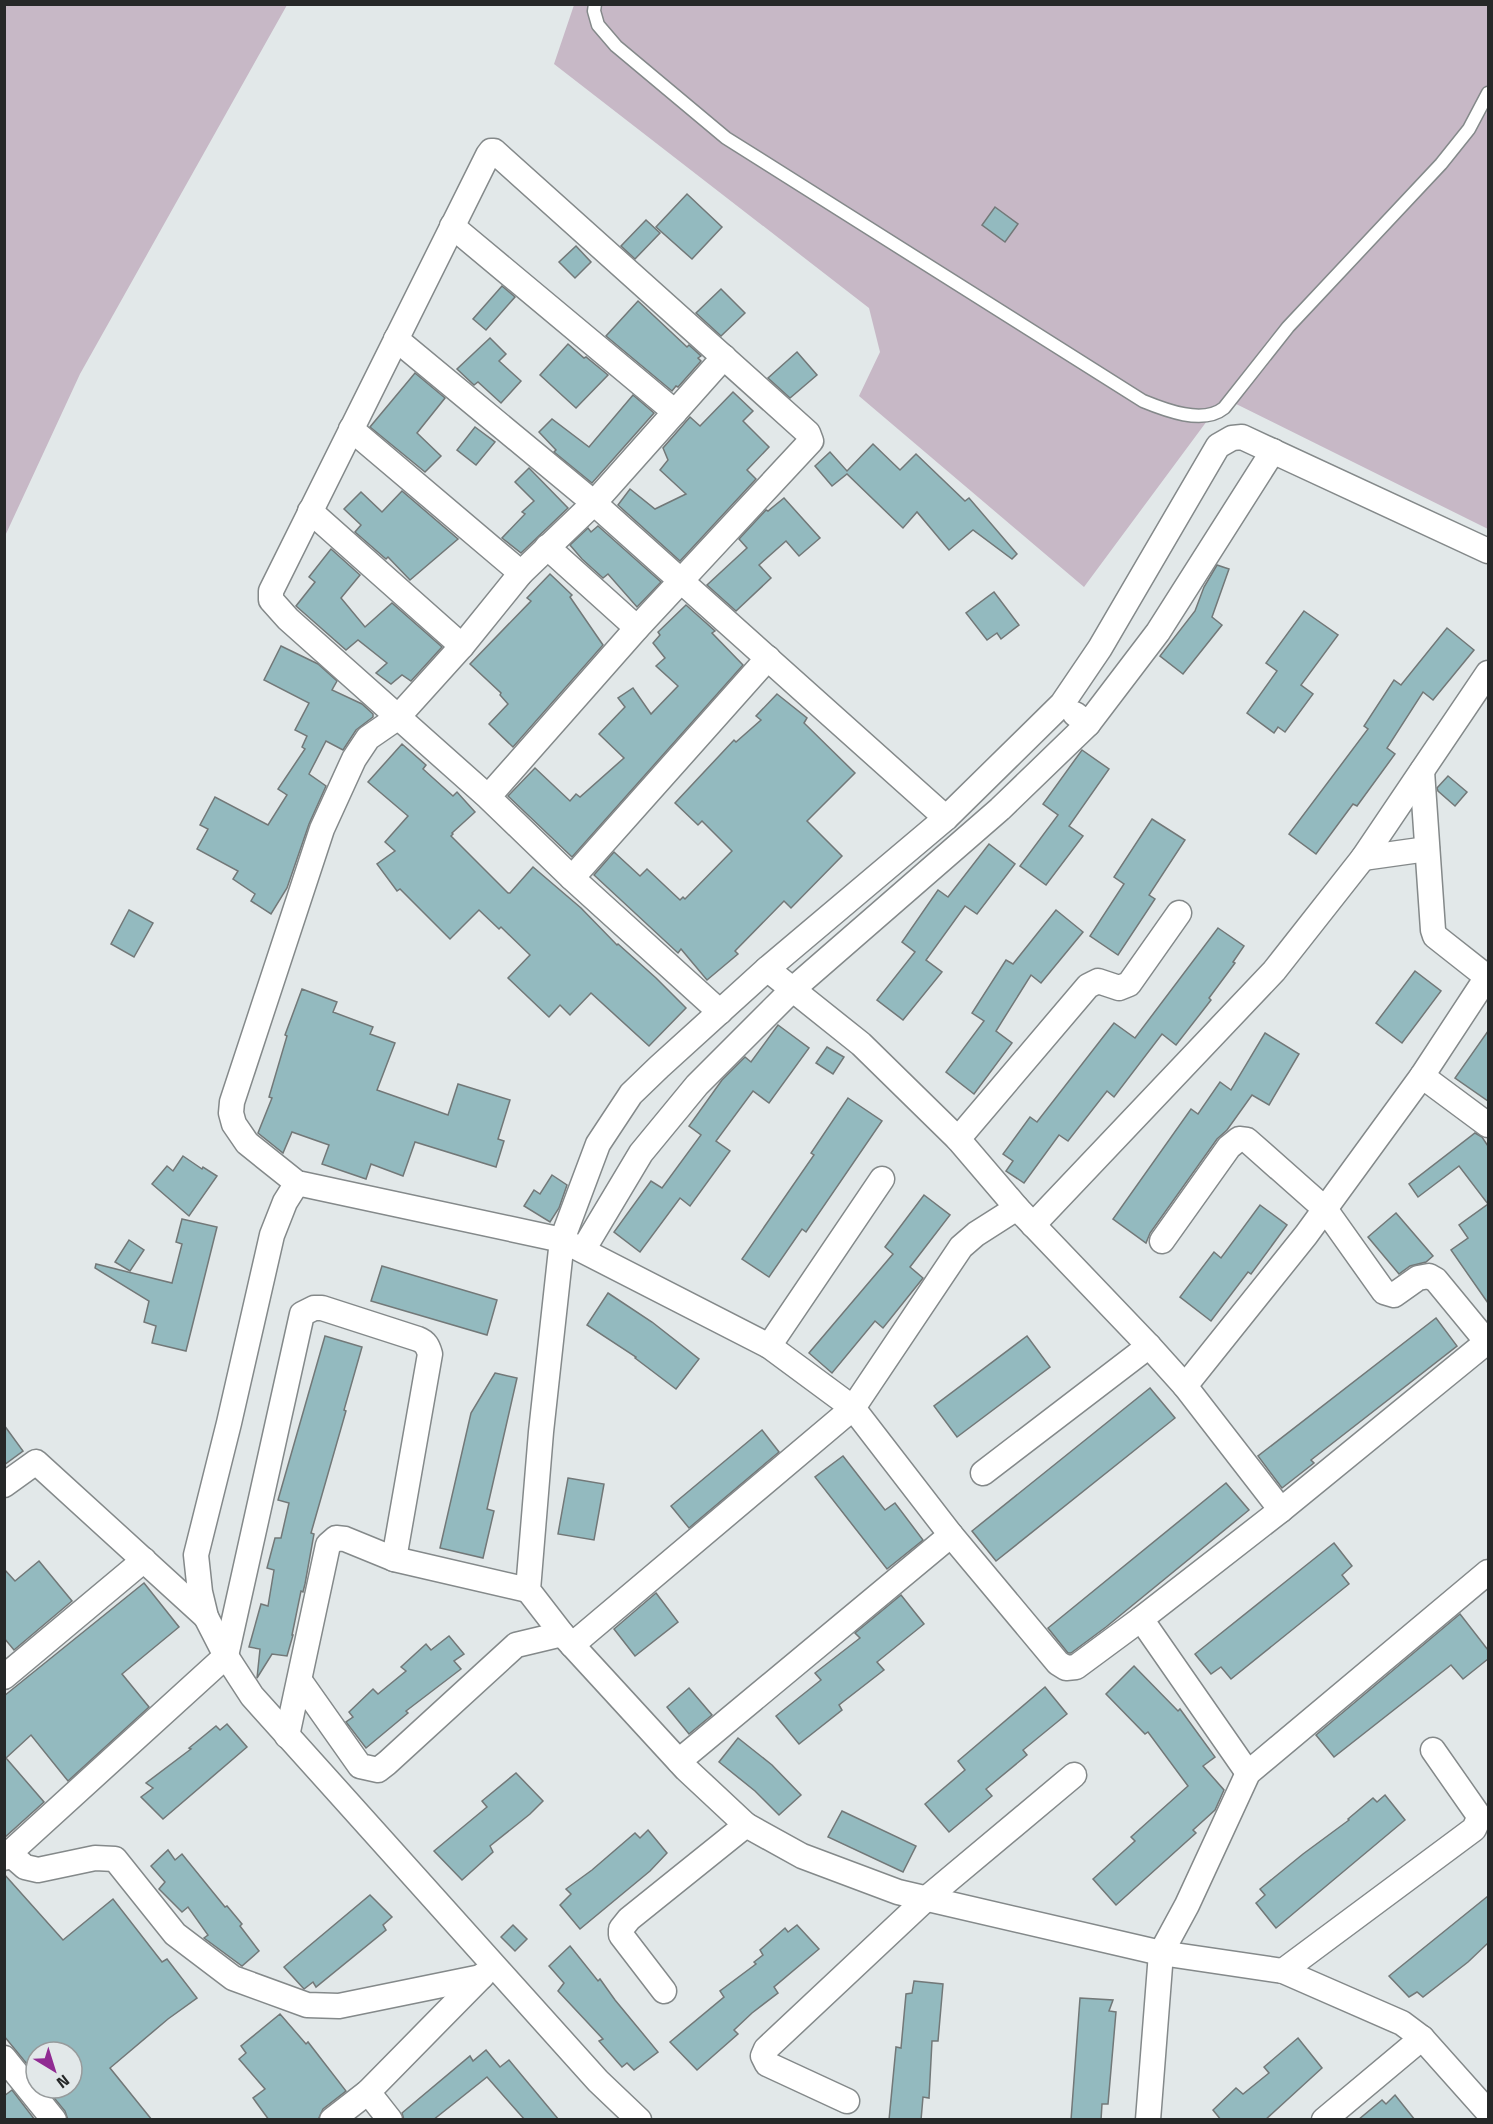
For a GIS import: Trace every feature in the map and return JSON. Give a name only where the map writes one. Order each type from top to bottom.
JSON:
[{"type":"street","points":[[488,797],[680,580],[811,441],[807,433],[724,357],[494,151],[488,155],[310,511],[271,591],[271,600],[288,619],[488,797],[572,878],[720,1012]]},
{"type":"street","points":[[452,226],[675,412]]},
{"type":"street","points":[[396,339],[594,503],[946,818]]},
{"type":"street","points":[[724,357],[594,503],[521,573],[462,646],[397,718],[368,738],[354,759],[322,829],[232,1102],[231,1113],[234,1124],[247,1143],[297,1183],[572,1245],[769,1346],[852,1408],[951,1535],[1058,1663],[1066,1668],[1076,1667],[1141,1619],[1281,1510],[1488,1341],[1436,1280],[1429,1276],[1418,1278],[1394,1296],[1384,1292],[1325,1209],[1247,1140],[1239,1139],[1229,1147],[1162,1241]]},
{"type":"street","points":[[351,429],[521,573]]},
{"type":"street","points":[[300,1681],[360,1766],[378,1770],[516,1645],[533,1596],[541,1432],[572,1245],[598,1144],[631,1094],[767,969],[946,818],[1062,704],[1100,648],[1218,446],[1232,438],[1242,437],[1488,551]]},
{"type":"street","points":[[572,1245],[697,1084],[793,989],[1000,809],[1088,724],[1158,632],[1273,451]]},
{"type":"street","points":[[310,511],[462,646]]},
{"type":"street","points":[[547,547],[637,628]]},
{"type":"street","points":[[572,878],[768,658]]},
{"type":"street","points":[[516,1645],[567,1639],[852,1408],[961,1247],[1025,1217],[1274,971],[1363,858],[1488,673]]},
{"type":"street","points":[[1062,704],[1088,724]]},
{"type":"street","points":[[1185,1386],[1325,1209],[1422,1076],[1488,978],[1436,936],[1433,930],[1422,771]]},
{"type":"street","points":[[1363,858],[1426,849]]},
{"type":"street","points":[[957,1139],[1088,986],[1098,981],[1119,988],[1129,984],[1179,913]]},
{"type":"street","points":[[767,969],[861,1044],[957,1139],[1025,1217],[1185,1386],[1281,1510]]},
{"type":"street","points":[[1422,1076],[1488,1125]]},
{"type":"street","points":[[769,1346],[882,1179]]},
{"type":"street","points":[[297,1183],[285,1202],[272,1235],[196,1555],[200,1592],[206,1617],[226,1656],[252,1696],[487,1971],[639,2120]]},
{"type":"street","points":[[394,1559],[430,1354],[429,1349],[418,1339],[322,1308],[314,1308],[302,1314],[226,1656],[7,1856],[25,1867],[38,1870],[94,1858],[115,1859],[175,1934],[216,1966],[233,1978],[307,2005],[339,2006],[487,1971]]},
{"type":"street","points":[[983,1473],[1149,1346]]},
{"type":"street","points":[[4,1485],[36,1462],[206,1617]]},
{"type":"street","points":[[679,1761],[951,1535]]},
{"type":"street","points":[[288,1736],[328,1545],[332,1540],[345,1539],[394,1559],[533,1596],[567,1639],[679,1761],[746,1825],[802,1856],[898,1892],[1161,1953],[1282,1971],[1402,2023],[1422,2038],[1488,2112]]},
{"type":"street","points":[[4,1677],[144,1560]]},
{"type":"street","points":[[1148,2120],[1161,1953],[1187,1905],[1248,1773],[1488,1572]]},
{"type":"street","points":[[1141,1619],[1248,1773]]},
{"type":"street","points":[[1282,1971],[1474,1829],[1479,1818],[1477,1813],[1433,1750]]},
{"type":"street","points":[[847,2101],[767,2064],[763,2056],[766,2049],[927,1898],[1074,1775]]},
{"type":"street","points":[[664,1991],[621,1935],[621,1929],[628,1919],[746,1825]]},
{"type":"street","points":[[332,2120],[368,2092],[487,1971]]},
{"type":"street","points":[[1324,2120],[1422,2038]]},
{"type":"street","points":[[4,2058],[54,2120]]},
{"type":"street","points":[[368,2092],[390,2120]]},
{"type":"lane","points":[[595,4],[594,11],[598,25],[616,46],[726,138],[1143,400],[1164,410],[1180,414],[1216,415],[1224,408],[1288,327],[1442,164],[1469,129],[1488,93]]},
{"type":"shaded area","points":[[5,4],[287,5],[80,374],[5,536]]},
{"type":"shaded area","points":[[574,5],[1488,5],[1488,529],[1224,398],[1084,587],[859,396],[880,352],[869,308],[554,64]]},
{"type":"building","points":[[687,194],[722,227],[692,259],[656,227]]},
{"type":"building","points":[[995,207],[1018,224],[1005,242],[982,225]]},
{"type":"building","points":[[646,220],[660,233],[635,259],[621,246]]},
{"type":"building","points":[[576,246],[591,262],[575,278],[559,262]]},
{"type":"building","points":[[502,286],[515,297],[486,330],[473,319]]},
{"type":"building","points":[[721,289],[745,313],[721,336],[696,313]]},
{"type":"building","points":[[638,301],[687,347],[689,345],[701,356],[698,358],[701,361],[672,391],[606,336]]},
{"type":"building","points":[[490,338],[506,354],[499,361],[521,381],[501,403],[478,382],[474,385],[457,369]]},
{"type":"building","points":[[568,344],[608,375],[576,408],[540,375]]},
{"type":"building","points":[[797,352],[817,375],[790,398],[768,378]]},
{"type":"building","points":[[415,373],[445,398],[417,433],[441,456],[425,472],[370,427]]},
{"type":"building","points":[[733,392],[753,411],[743,421],[769,447],[747,470],[756,479],[680,561],[618,505],[630,489],[655,509],[686,494],[660,470],[668,460],[663,448],[690,417],[700,426]]},
{"type":"building","points":[[633,395],[654,413],[592,483],[554,452],[556,450],[539,432],[552,419],[589,447]]},
{"type":"building","points":[[475,427],[495,442],[476,465],[457,450]]},
{"type":"building","points":[[873,444],[900,470],[916,454],[965,501],[969,498],[1017,554],[1012,559],[973,530],[949,550],[917,512],[903,528],[847,474],[832,486],[815,466],[830,452],[847,471]]},
{"type":"building","points":[[529,468],[568,508],[521,553],[502,538],[525,514],[522,512],[534,501],[515,482]]},
{"type":"building","points":[[402,491],[458,539],[410,580],[388,557],[386,559],[355,532],[361,525],[344,509],[361,492],[382,512]]},
{"type":"building","points":[[784,498],[820,538],[799,556],[786,541],[759,565],[771,578],[736,611],[707,585],[747,548],[739,539],[766,510],[768,511]]},
{"type":"building","points":[[598,526],[661,582],[637,607],[608,574],[603,578],[570,545],[588,528],[591,532]]},
{"type":"building","points":[[331,549],[360,575],[341,598],[365,627],[392,603],[442,647],[411,681],[402,675],[391,684],[376,673],[387,663],[358,640],[346,650],[296,606],[315,582],[309,577]]},
{"type":"building","points":[[1217,565],[1229,569],[1212,617],[1222,625],[1183,674],[1160,656],[1195,611],[1204,587]]},
{"type":"building","points":[[550,574],[572,595],[570,597],[603,645],[513,747],[489,724],[508,704],[500,695],[501,693],[470,664],[531,601],[527,598]]},
{"type":"building","points":[[994,592],[1019,625],[1001,639],[997,633],[987,640],[966,613]]},
{"type":"building","points":[[686,605],[715,631],[712,633],[743,665],[572,857],[508,796],[535,768],[570,801],[576,794],[580,797],[624,758],[599,734],[625,707],[618,698],[633,688],[651,714],[678,686],[656,666],[665,658],[653,643],[660,635],[658,632]]},
{"type":"building","points":[[1304,611],[1338,635],[1301,685],[1313,694],[1285,732],[1278,727],[1274,733],[1247,713],[1277,671],[1266,663]]},
{"type":"building","points":[[1447,628],[1474,650],[1433,700],[1423,692],[1387,748],[1395,754],[1357,806],[1353,804],[1316,854],[1289,834],[1368,729],[1364,726],[1394,680],[1401,685]]},
{"type":"building","points":[[281,646],[318,664],[337,681],[332,690],[362,704],[373,714],[373,717],[356,730],[343,750],[326,741],[309,774],[326,786],[309,824],[287,888],[271,914],[251,901],[255,894],[233,879],[238,871],[197,849],[208,829],[200,825],[215,797],[268,825],[287,795],[278,789],[305,749],[302,747],[307,736],[295,730],[309,703],[264,680]]},
{"type":"building","points":[[777,694],[807,718],[804,723],[855,773],[807,821],[842,856],[791,908],[784,901],[735,951],[738,954],[707,980],[681,949],[678,953],[594,875],[614,852],[640,876],[647,869],[680,900],[683,897],[685,899],[732,851],[702,821],[698,825],[675,803],[734,740],[736,742],[761,720],[756,716]]},
{"type":"building","points":[[402,744],[426,765],[423,769],[453,796],[457,792],[475,812],[451,836],[508,893],[533,867],[581,908],[617,945],[656,978],[686,1008],[649,1046],[591,993],[570,1015],[560,1005],[549,1017],[508,978],[530,955],[501,927],[499,929],[479,910],[450,939],[400,889],[397,891],[377,864],[395,851],[385,842],[408,816],[368,782]]},
{"type":"building","points":[[1082,750],[1109,769],[1069,826],[1083,836],[1046,885],[1020,866],[1058,815],[1043,804]]},
{"type":"building","points":[[1448,776],[1467,792],[1455,806],[1437,788]]},
{"type":"building","points":[[1152,819],[1185,840],[1149,895],[1155,899],[1118,955],[1090,936],[1124,884],[1114,877]]},
{"type":"building","points":[[989,844],[1015,864],[977,914],[965,906],[926,960],[942,972],[903,1020],[877,1000],[915,952],[902,942],[938,890],[948,897]]},
{"type":"building","points":[[129,910],[153,923],[134,957],[111,944]]},
{"type":"building","points":[[1056,910],[1083,932],[1041,983],[1031,975],[996,1031],[1012,1043],[974,1094],[946,1072],[984,1021],[972,1013],[1006,960],[1013,964]]},
{"type":"building","points":[[1218,928],[1244,946],[1233,962],[1235,963],[1209,998],[1211,1000],[1176,1045],[1162,1034],[1114,1097],[1107,1091],[1068,1141],[1059,1135],[1024,1183],[1006,1171],[1013,1161],[1003,1154],[1030,1117],[1037,1122],[1114,1023],[1135,1038]]},
{"type":"building","points":[[1415,971],[1441,991],[1402,1043],[1376,1023]]},
{"type":"building","points":[[302,989],[337,1002],[333,1012],[373,1027],[370,1034],[395,1043],[377,1090],[448,1115],[458,1084],[510,1100],[498,1139],[504,1141],[496,1167],[415,1142],[403,1176],[371,1164],[366,1179],[322,1164],[329,1145],[292,1132],[283,1153],[258,1133],[272,1098],[269,1097],[287,1036],[285,1035]]},
{"type":"building","points":[[778,1025],[809,1048],[769,1103],[753,1091],[716,1141],[730,1151],[690,1206],[680,1198],[640,1252],[614,1232],[651,1181],[662,1188],[701,1135],[689,1126],[722,1080],[745,1057],[751,1062]]},
{"type":"building","points":[[1488,1031],[1488,1101],[1455,1078]]},
{"type":"building","points":[[1265,1033],[1299,1054],[1269,1105],[1252,1095],[1227,1130],[1217,1139],[1150,1233],[1146,1243],[1113,1219],[1191,1109],[1198,1114],[1220,1082],[1231,1090]]},
{"type":"building","points":[[827,1047],[844,1057],[833,1074],[816,1063]]},
{"type":"building","points":[[848,1098],[882,1121],[806,1232],[802,1229],[769,1277],[742,1259],[814,1155],[811,1153]]},
{"type":"building","points":[[1475,1133],[1482,1137],[1488,1146],[1488,1204],[1459,1166],[1418,1197],[1409,1184]]},
{"type":"building","points":[[183,1156],[217,1176],[189,1216],[152,1184],[167,1166],[173,1171]]},
{"type":"building","points":[[552,1175],[567,1185],[559,1208],[550,1222],[524,1206],[534,1190],[540,1194]]},
{"type":"building","points":[[924,1195],[950,1215],[910,1267],[923,1278],[883,1328],[875,1321],[832,1373],[809,1353],[893,1254],[885,1247]]},
{"type":"building","points":[[1488,1204],[1488,1303],[1451,1250],[1468,1238],[1459,1225]]},
{"type":"building","points":[[1260,1205],[1287,1225],[1251,1274],[1248,1272],[1211,1321],[1180,1297],[1214,1252],[1221,1258]]},
{"type":"building","points":[[1396,1213],[1433,1256],[1426,1262],[1410,1266],[1399,1274],[1368,1237]]},
{"type":"building","points":[[182,1219],[217,1227],[186,1351],[152,1343],[156,1326],[144,1322],[149,1301],[95,1268],[96,1264],[172,1283],[182,1244],[176,1242]]},
{"type":"building","points":[[129,1240],[144,1250],[130,1271],[115,1262]]},
{"type":"building","points":[[382,1266],[497,1300],[487,1335],[371,1301]]},
{"type":"building","points":[[608,1293],[652,1322],[699,1359],[676,1389],[636,1357],[587,1325]]},
{"type":"building","points":[[1436,1318],[1457,1346],[1311,1460],[1314,1463],[1282,1488],[1258,1456]]},
{"type":"building","points":[[325,1336],[362,1347],[311,1533],[314,1534],[305,1584],[303,1592],[301,1591],[287,1656],[272,1654],[257,1678],[260,1649],[249,1647],[261,1604],[268,1606],[274,1570],[267,1568],[275,1538],[281,1538],[289,1503],[278,1500]]},
{"type":"building","points":[[1027,1336],[1050,1367],[957,1437],[934,1406]]},
{"type":"building","points":[[495,1373],[517,1378],[487,1509],[494,1511],[483,1558],[440,1548],[471,1413]]},
{"type":"building","points":[[1150,1388],[1175,1418],[996,1561],[972,1531]]},
{"type":"building","points":[[4,1425],[23,1451],[4,1465]]},
{"type":"building","points":[[762,1430],[779,1452],[689,1528],[671,1506]]},
{"type":"building","points":[[843,1456],[885,1510],[895,1503],[923,1540],[887,1569],[815,1477]]},
{"type":"building","points":[[568,1478],[604,1484],[594,1540],[558,1534]]},
{"type":"building","points":[[1226,1483],[1249,1510],[1106,1627],[1068,1653],[1048,1628]]},
{"type":"building","points":[[1334,1543],[1352,1566],[1342,1575],[1349,1584],[1231,1679],[1221,1667],[1211,1674],[1195,1654]]},
{"type":"building","points":[[39,1561],[72,1601],[14,1650],[4,1638],[4,1569],[15,1581]]},
{"type":"building","points":[[144,1583],[179,1627],[122,1674],[149,1707],[68,1781],[31,1735],[6,1758],[44,1802],[4,1838],[4,1696]]},
{"type":"building","points":[[656,1593],[678,1622],[635,1656],[614,1629]]},
{"type":"building","points":[[901,1595],[924,1624],[877,1662],[884,1670],[839,1705],[842,1710],[799,1744],[776,1716],[821,1680],[815,1673],[860,1638],[855,1633]]},
{"type":"building","points":[[1460,1614],[1488,1650],[1488,1659],[1463,1679],[1451,1665],[1334,1757],[1316,1735]]},
{"type":"building","points":[[449,1636],[464,1654],[454,1661],[461,1669],[406,1711],[408,1713],[366,1748],[346,1722],[353,1717],[349,1712],[373,1689],[378,1694],[406,1671],[401,1667],[426,1644],[431,1650]]},
{"type":"building","points":[[1134,1666],[1178,1711],[1180,1709],[1215,1757],[1203,1766],[1224,1790],[1215,1810],[1193,1830],[1196,1833],[1116,1905],[1093,1879],[1135,1841],[1131,1837],[1188,1786],[1148,1732],[1145,1734],[1106,1694]]},
{"type":"building","points":[[1045,1687],[1067,1714],[1023,1750],[1027,1755],[986,1789],[992,1796],[949,1832],[925,1804],[965,1770],[958,1761]]},
{"type":"building","points":[[689,1688],[712,1715],[689,1734],[667,1707]]},
{"type":"building","points":[[227,1724],[247,1747],[163,1819],[141,1797],[153,1788],[146,1783],[191,1749],[189,1748],[216,1726],[220,1730]]},
{"type":"building","points":[[738,1738],[772,1765],[801,1795],[779,1815],[755,1791],[719,1762]]},
{"type":"building","points":[[516,1773],[543,1801],[490,1846],[493,1852],[462,1880],[434,1851],[487,1807],[482,1801]]},
{"type":"building","points":[[1385,1795],[1405,1820],[1276,1928],[1256,1903],[1265,1895],[1260,1889],[1349,1820],[1373,1798],[1377,1802]]},
{"type":"building","points":[[842,1811],[916,1846],[903,1872],[828,1837]]},
{"type":"building","points":[[648,1830],[667,1853],[650,1871],[580,1929],[560,1905],[571,1894],[566,1889],[635,1833],[640,1838]]},
{"type":"building","points":[[168,1850],[175,1860],[182,1854],[225,1907],[227,1906],[242,1924],[240,1926],[259,1951],[242,1966],[204,1938],[208,1935],[188,1907],[182,1912],[159,1889],[165,1882],[151,1866]]},
{"type":"building","points":[[4,1874],[63,1940],[113,1899],[162,1962],[167,1959],[197,1998],[168,2019],[110,2068],[152,2120],[68,2120],[65,2111],[56,2100],[84,2100],[84,2040],[24,2040],[24,2060],[4,2036]]},
{"type":"building","points":[[370,1895],[392,1917],[383,1925],[386,1930],[316,1987],[313,1982],[304,1989],[284,1967]]},
{"type":"building","points":[[1488,1896],[1488,1943],[1468,1962],[1423,1997],[1417,1992],[1409,1997],[1389,1976]]},
{"type":"building","points":[[513,1925],[527,1939],[515,1951],[501,1937]]},
{"type":"building","points":[[797,1925],[819,1949],[774,1987],[778,1993],[734,2030],[738,2034],[697,2070],[670,2042],[724,1997],[720,1991],[756,1964],[754,1962],[763,1955],[760,1950],[785,1928],[788,1932]]},
{"type":"building","points":[[570,1946],[598,1981],[600,1979],[658,2052],[634,2070],[627,2063],[622,2067],[599,2041],[603,2039],[558,1991],[564,1983],[549,1966]]},
{"type":"building","points":[[914,1981],[943,1984],[938,2041],[932,2041],[929,2098],[923,2097],[921,2120],[889,2120],[896,2047],[901,2048],[906,1994],[912,1993]]},
{"type":"building","points":[[1080,1998],[1113,2000],[1109,2011],[1116,2012],[1108,2104],[1102,2104],[1101,2120],[1071,2120]]},
{"type":"building","points":[[280,2014],[306,2044],[308,2042],[346,2091],[323,2109],[318,2120],[269,2120],[253,2098],[265,2089],[239,2059],[246,2053],[241,2046]]},
{"type":"building","points":[[1298,2038],[1322,2068],[1265,2120],[1221,2120],[1213,2110],[1236,2088],[1243,2094],[1269,2073],[1264,2067]]},
{"type":"building","points":[[486,2050],[500,2067],[509,2060],[559,2120],[525,2120],[487,2077],[433,2120],[404,2120],[402,2113],[470,2056],[473,2061]]},
{"type":"building","points":[[12,2090],[35,2120],[4,2120],[4,2096]]},
{"type":"building","points":[[1395,2095],[1415,2120],[1358,2120],[1382,2100],[1386,2104]]}]
